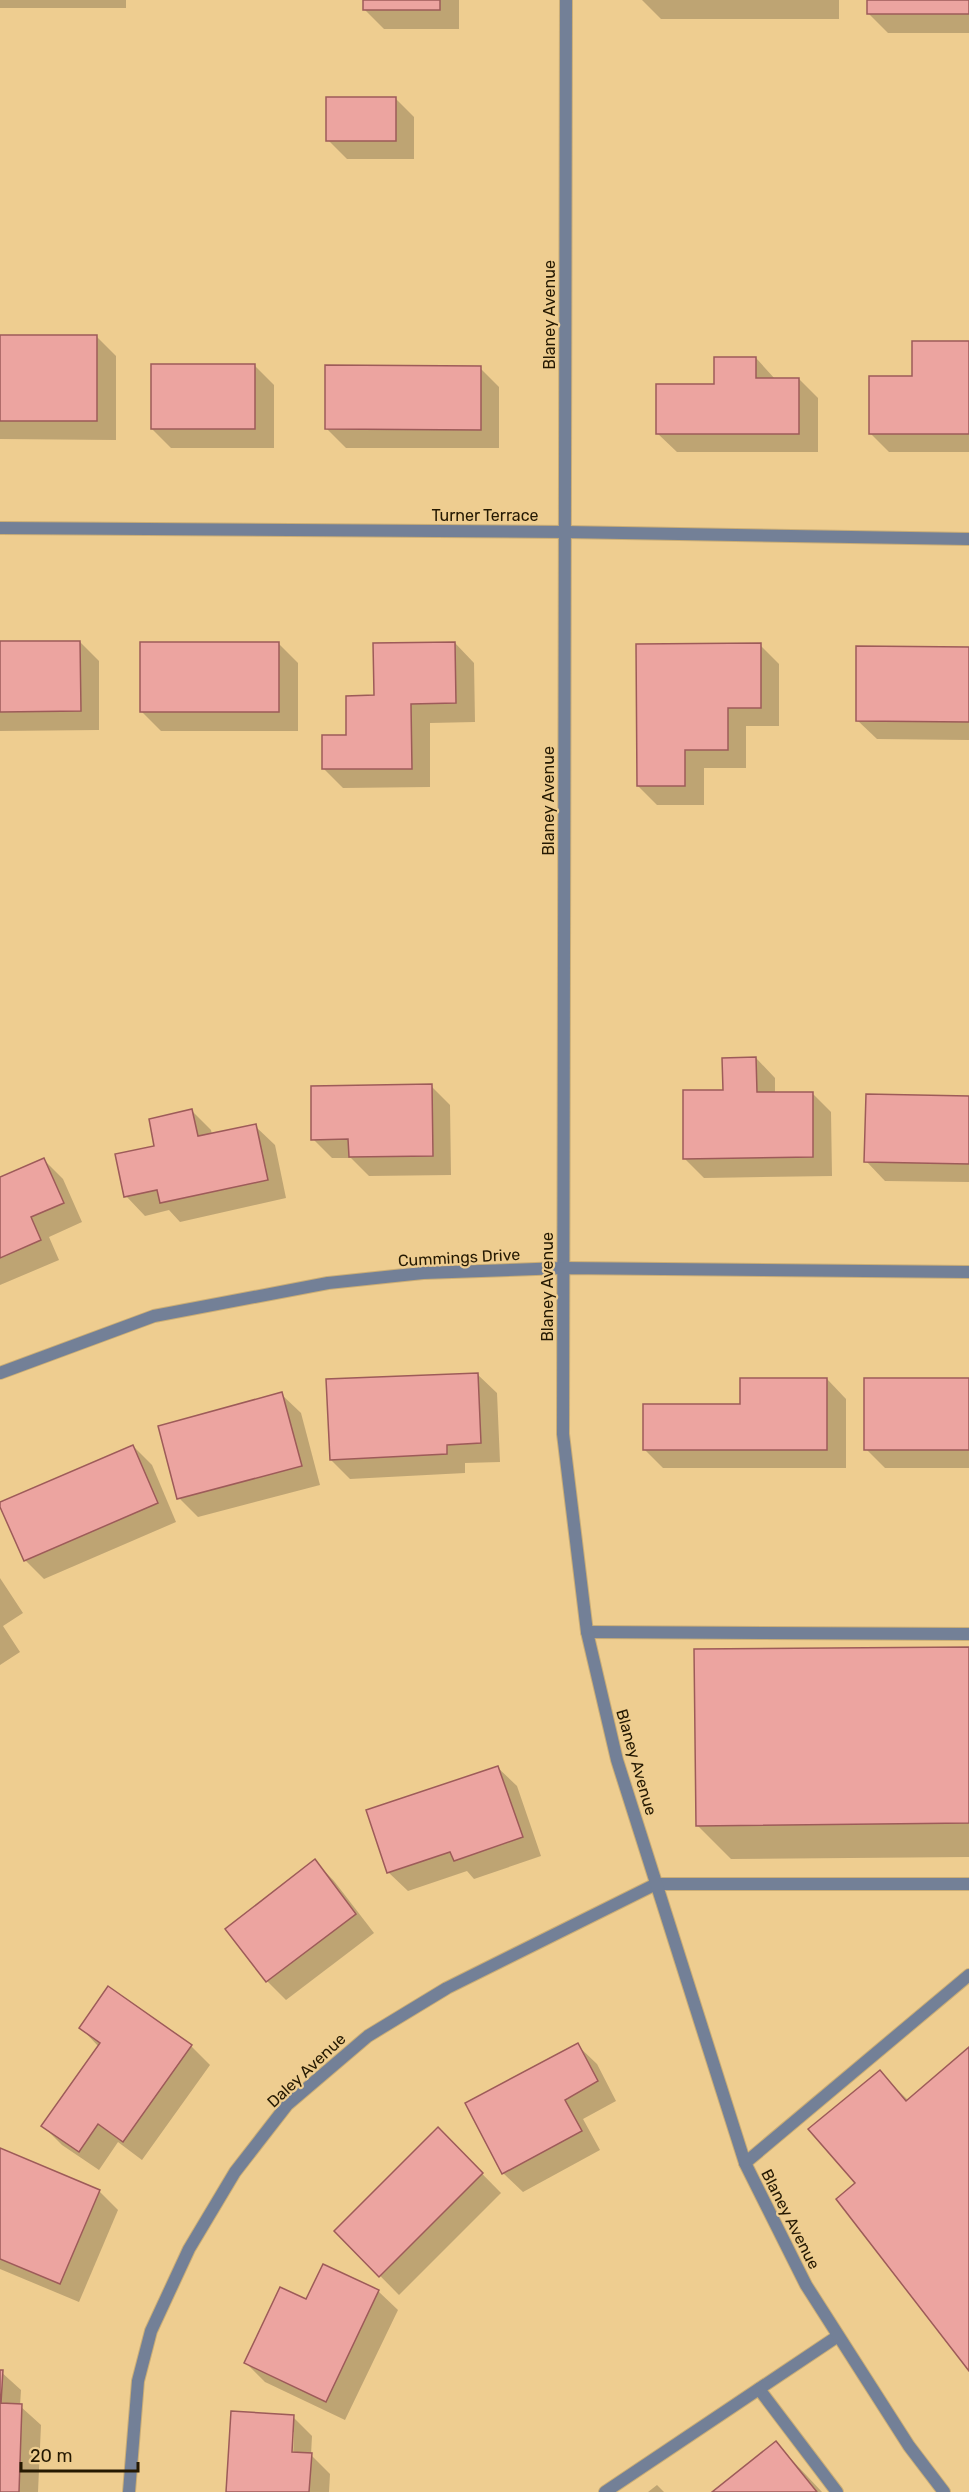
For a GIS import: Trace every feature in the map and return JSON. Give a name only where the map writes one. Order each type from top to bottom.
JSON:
[{"type":"street","name":"Blaney Avenue","points":[[566,0],[563,1434],[587,1632],[617,1760],[745,2163],[806,2285],[909,2446],[944,2492]]},
{"type":"street","name":"Turner Terrace","points":[[0,528],[566,532],[969,539]]},
{"type":"street","name":"Cummings Drive","points":[[0,1373],[154,1316],[316,1286],[423,1273],[563,1268],[969,1272]]},
{"type":"street","points":[[587,1632],[969,1634]]},
{"type":"street","points":[[656,1884],[969,1884]]},
{"type":"street","name":"Daley Avenue","points":[[129,2492],[138,2381],[151,2331],[189,2249],[229,2182],[287,2105],[368,2036],[447,1988],[656,1884]]},
{"type":"street","points":[[745,2163],[969,1975]]},
{"type":"street","points":[[605,2492],[838,2336]]},
{"type":"street","points":[[759,2389],[837,2492]]},
{"type":"building","points":[[363,0],[440,0],[440,10],[363,10]]},
{"type":"building","points":[[867,0],[969,0],[969,14],[867,14]]},
{"type":"building","points":[[326,97],[396,97],[396,141],[326,141]]},
{"type":"building","points":[[0,335],[97,335],[97,421],[0,421]]},
{"type":"building","points":[[912,341],[969,341],[969,434],[869,434],[869,376],[912,376]]},
{"type":"building","points":[[714,357],[756,357],[756,378],[799,378],[799,434],[656,434],[656,384],[714,384]]},
{"type":"building","points":[[151,364],[255,364],[255,429],[151,429]]},
{"type":"building","points":[[325,365],[481,366],[481,430],[325,429]]},
{"type":"building","points":[[0,641],[80,641],[81,711],[0,712]]},
{"type":"building","points":[[140,642],[279,642],[279,712],[140,712]]},
{"type":"building","points":[[455,642],[456,703],[411,704],[412,769],[322,769],[322,735],[346,735],[346,696],[374,695],[373,643]]},
{"type":"building","points":[[761,643],[761,708],[728,708],[728,750],[685,750],[685,786],[637,786],[636,644]]},
{"type":"building","points":[[856,646],[969,647],[969,722],[856,721]]},
{"type":"building","points":[[756,1057],[757,1092],[813,1092],[813,1157],[683,1159],[683,1090],[723,1090],[722,1058]]},
{"type":"building","points":[[432,1084],[433,1156],[349,1157],[348,1139],[311,1140],[311,1086]]},
{"type":"building","points":[[866,1094],[969,1096],[969,1164],[864,1162]]},
{"type":"building","points":[[192,1109],[198,1136],[256,1124],[268,1180],[160,1203],[157,1190],[124,1197],[115,1154],[154,1146],[149,1119]]},
{"type":"building","points":[[44,1158],[64,1203],[31,1217],[41,1240],[0,1258],[0,1177]]},
{"type":"building","points":[[478,1373],[481,1443],[447,1445],[447,1454],[330,1460],[326,1379]]},
{"type":"building","points":[[740,1378],[827,1378],[827,1450],[643,1450],[643,1404],[740,1404]]},
{"type":"building","points":[[864,1378],[969,1378],[969,1450],[864,1450]]},
{"type":"building","points":[[282,1392],[302,1466],[177,1499],[158,1426]]},
{"type":"building","points":[[133,1445],[158,1503],[24,1561],[0,1507],[0,1502]]},
{"type":"building","points":[[969,1647],[969,1823],[696,1826],[694,1649]]},
{"type":"building","points":[[498,1766],[523,1837],[454,1861],[450,1852],[387,1873],[366,1810]]},
{"type":"building","points":[[315,1859],[356,1914],[266,1982],[225,1929]]},
{"type":"building","points":[[108,1986],[192,2045],[123,2142],[98,2124],[79,2152],[41,2126],[100,2043],[79,2028]]},
{"type":"building","points":[[578,2043],[598,2081],[565,2100],[582,2131],[502,2174],[465,2103]]},
{"type":"building","points":[[969,2047],[969,2371],[836,2199],[855,2183],[808,2129],[880,2070],[906,2101]]},
{"type":"building","points":[[438,2127],[483,2173],[379,2277],[334,2231]]},
{"type":"building","points":[[0,2148],[100,2190],[60,2284],[0,2259]]},
{"type":"building","points":[[323,2264],[379,2290],[326,2402],[244,2363],[280,2287],[306,2299]]},
{"type":"building","points":[[0,2370],[3,2370],[1,2403],[22,2404],[19,2492],[0,2492]]},
{"type":"building","points":[[231,2411],[294,2415],[292,2452],[312,2453],[309,2492],[226,2492]]},
{"type":"building","points":[[776,2441],[817,2492],[712,2492]]}]
